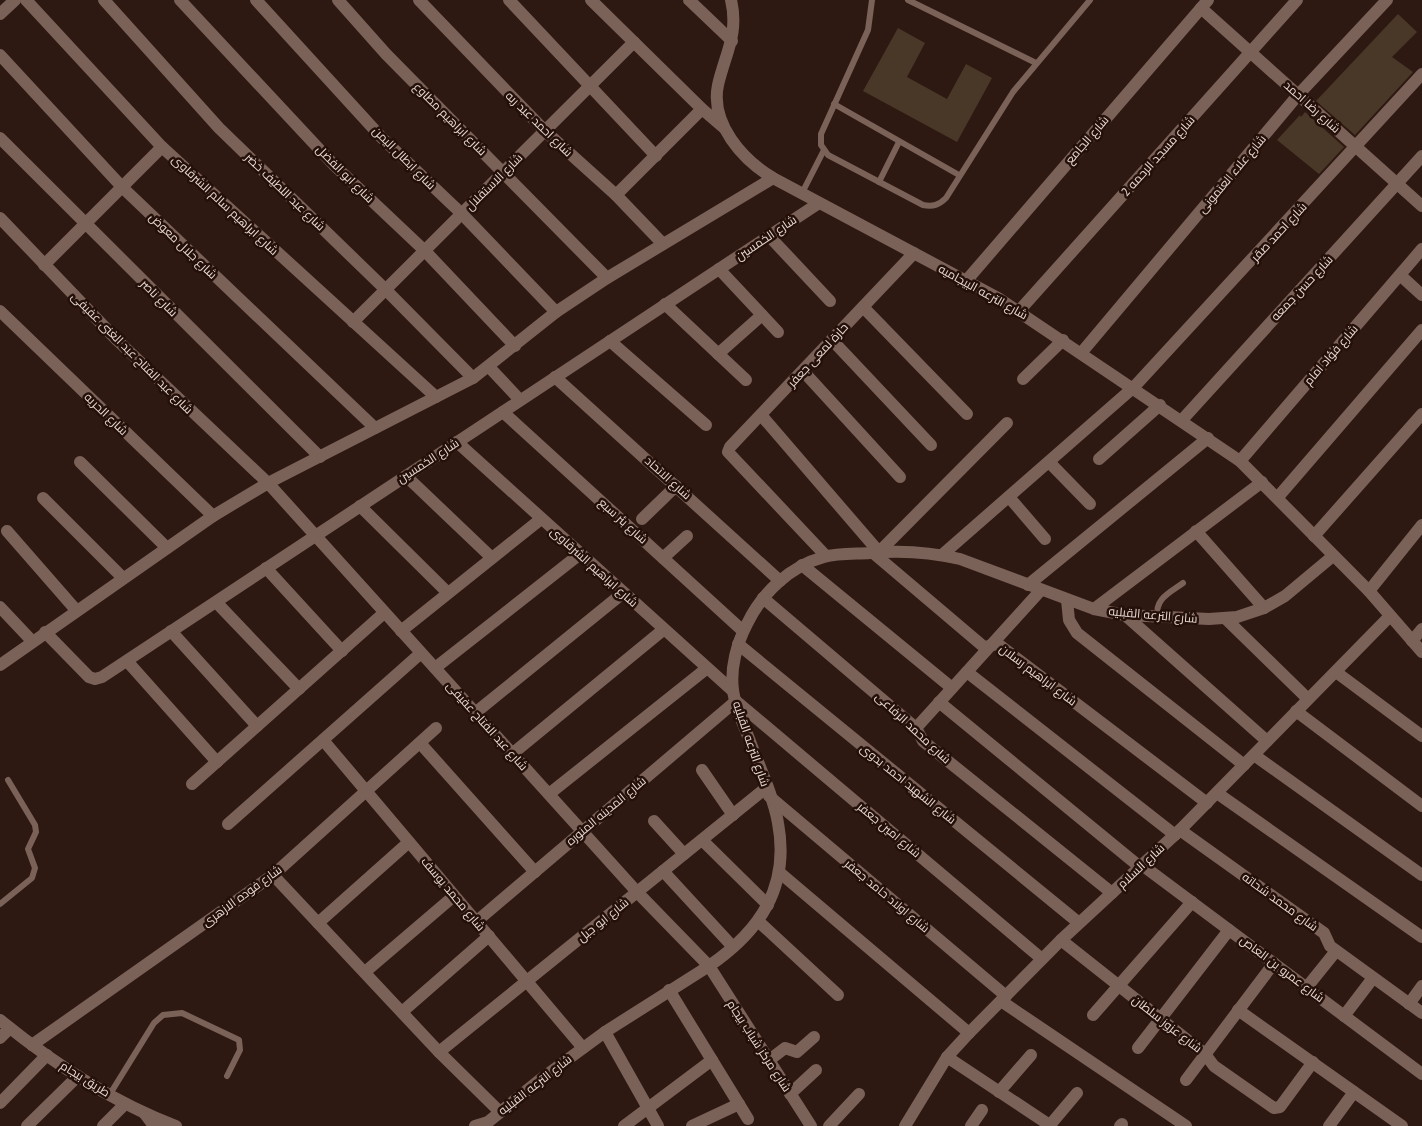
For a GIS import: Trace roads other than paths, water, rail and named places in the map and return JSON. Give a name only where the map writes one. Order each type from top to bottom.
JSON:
[{"type":"street","points":[[0,14],[15,0]]},
{"type":"street","name":"شارع ابراهيم سالم الشرقاوى","points":[[26,0],[162,147],[436,397]]},
{"type":"street","name":"شارع عبد اللطيف خضر","points":[[104,0],[218,128],[386,290],[473,378]]},
{"type":"street","name":"شارع ابو الفضل","points":[[180,0],[334,165],[425,251],[514,346]]},
{"type":"street","name":"شارع ابطال اليمن","points":[[256,0],[382,138],[462,214],[556,312]]},
{"type":"street","name":"شارع ابراهيم مطاوع","points":[[338,0],[386,54],[607,278]]},
{"type":"street","name":"شارع احمد عبد ربه","points":[[419,0],[545,131],[616,195],[663,244]]},
{"type":"street","points":[[509,0],[656,156]]},
{"type":"street","points":[[591,0],[702,109],[725,128]]},
{"type":"street","points":[[689,0],[732,41]]},
{"type":"street","name":"شارع الترعه البيجاميه","points":[[731,0],[734,14],[732,41],[718,86],[719,111],[725,128],[742,155],[774,178],[1019,311],[1240,461],[1369,590],[1422,652]]},
{"type":"street","name":"شارع مسجد الرحمه 2","points":[[1019,311],[1297,0]]},
{"type":"street","name":"شارع علاء العتمونى","points":[[1082,352],[1298,95],[1387,0]]},
{"type":"street","name":"شارع رضا احمد","points":[[1205,4],[1250,52],[1422,206]]},
{"type":"street","name":"شارع الجامع","points":[[966,281],[1205,4]]},
{"type":"street","name":"شارع الاستقلال","points":[[354,322],[634,42]]},
{"type":"street","name":"شارع جلال معوض","points":[[0,55],[122,188],[375,428]]},
{"type":"street","name":"شارع احمد صقر","points":[[942,555],[1134,388],[1357,148],[1422,74]]},
{"type":"street","points":[[616,195],[702,109]]},
{"type":"street","name":"شارع ناصر","points":[[0,138],[320,457]]},
{"type":"street","points":[[44,265],[162,147]]},
{"type":"street","name":"شارع حسن جمعه","points":[[1182,420],[1422,156]]},
{"type":"street","points":[[0,665],[76,610],[213,516],[268,484],[473,378],[556,312],[607,278],[774,178]]},
{"type":"street","name":"شارع الخمسين","points":[[45,632],[92,679],[102,677],[819,203]]},
{"type":"street","name":"شارع عبد الفتاح عبد الغنى عفيفى","points":[[0,218],[145,368],[268,484]]},
{"type":"street","points":[[769,236],[830,301]]},
{"type":"street","name":"شارع فؤاد امام","points":[[1240,461],[1422,249]]},
{"type":"street","name":"حارة لمعى جعفر","points":[[826,556],[728,452],[730,447],[914,253]]},
{"type":"street","points":[[719,269],[778,332]]},
{"type":"street","points":[[1400,275],[1422,295]]},
{"type":"street","points":[[665,304],[746,380]]},
{"type":"street","points":[[863,307],[968,414]]},
{"type":"street","name":"شارع الحريه","points":[[0,311],[213,516]]},
{"type":"street","points":[[718,354],[762,316]]},
{"type":"street","points":[[1278,497],[1422,330]]},
{"type":"street","points":[[832,340],[931,446]]},
{"type":"street","points":[[1023,379],[1063,340]]},
{"type":"street","points":[[610,341],[706,425]]},
{"type":"street","points":[[489,367],[520,400]]},
{"type":"street","points":[[803,371],[900,477]]},
{"type":"street","name":"شارع الاتحاد","points":[[555,377],[780,581]]},
{"type":"street","points":[[1099,459],[1160,406]]},
{"type":"street","name":"شارع بئر سبع","points":[[503,412],[743,631]]},
{"type":"street","points":[[1314,536],[1422,414]]},
{"type":"street","name":"شارع ابراهيم رسلان","points":[[760,415],[876,552],[984,647],[998,644],[1206,803]]},
{"type":"street","points":[[876,552],[1006,423]]},
{"type":"street","points":[[1028,585],[1208,438]]},
{"type":"street","name":"شارع ابراهيم الشرقاوى","points":[[457,442],[734,696]]},
{"type":"street","points":[[80,462],[167,548]]},
{"type":"street","points":[[1049,462],[1090,504]]},
{"type":"street","points":[[406,476],[492,558]]},
{"type":"street","points":[[1094,609],[1262,482]]},
{"type":"street","name":"شارع عبد الفتاح عفيفى","points":[[268,484],[582,832],[708,966]]},
{"type":"street","points":[[642,519],[676,486]]},
{"type":"street","points":[[1008,497],[1045,539]]},
{"type":"street","points":[[43,498],[123,578]]},
{"type":"street","points":[[360,506],[448,593]]},
{"type":"street","points":[[401,630],[541,519]]},
{"type":"street","points":[[1369,590],[1422,525]]},
{"type":"street","points":[[7,531],[76,610]]},
{"type":"street","points":[[1196,531],[1264,608]]},
{"type":"street","points":[[663,558],[687,536]]},
{"type":"street","name":"شارع الترعه القبليه","points":[[488,1125],[500,1112],[605,1032],[708,966],[733,947],[758,922],[768,905],[780,872],[781,846],[778,821],[734,696],[738,644],[743,631],[763,598],[780,581],[802,565],[826,556],[911,551],[942,555],[1094,609],[1125,614],[1225,618],[1264,608],[1285,596],[1333,556]]},
{"type":"street","points":[[435,668],[580,554]]},
{"type":"street","points":[[802,565],[952,688]]},
{"type":"street","points":[[266,568],[342,651]]},
{"type":"street","points":[[916,728],[1041,590]]},
{"type":"street","points":[[475,713],[622,593]]},
{"type":"street","name":"شارع محمد الرفاعى","points":[[763,598],[916,728],[924,741],[1112,893]]},
{"type":"street","points":[[1067,600],[1069,620],[1077,633],[1244,765]]},
{"type":"street","points":[[216,602],[299,689]]},
{"type":"street","points":[[0,607],[32,641]]},
{"type":"street","points":[[192,784],[384,613]]},
{"type":"street","points":[[1125,614],[1267,741]]},
{"type":"street","name":"شارع السلام","points":[[911,1124],[947,1057],[969,1032],[1061,940],[1177,833],[1390,616]]},
{"type":"street","points":[[1225,618],[1308,699]]},
{"type":"street","points":[[1412,641],[1422,629]]},
{"type":"street","points":[[512,754],[663,630]]},
{"type":"street","points":[[171,631],[257,726]]},
{"type":"street","name":"شارع الشهيد احمد بدوى","points":[[738,644],[1079,923]]},
{"type":"street","points":[[228,824],[421,653]]},
{"type":"street","points":[[127,661],[217,762]]},
{"type":"street","points":[[549,794],[706,669]]},
{"type":"street","name":"شارع محمد شحاته","points":[[967,672],[1177,833],[1324,933],[1329,945],[1336,951],[1422,1014]]},
{"type":"street","points":[[1336,672],[1422,736]]},
{"type":"street","name":"شارع المدينه المنوره","points":[[476,921],[582,832],[734,696]]},
{"type":"street","name":"شارع امين جعفر","points":[[734,696],[1042,959]]},
{"type":"street","name":"شارع عمرو بن العاص","points":[[939,702],[1141,866],[1422,1074]]},
{"type":"street","points":[[1296,712],[1422,806]]},
{"type":"street","name":"شارع فوده الازهرى","points":[[32,1045],[273,875],[436,728]]},
{"type":"street","name":"شارع محمد يوسف","points":[[323,740],[583,1048]]},
{"type":"street","points":[[420,743],[535,872]]},
{"type":"street","points":[[1254,755],[1422,875]]},
{"type":"street","points":[[702,770],[733,815]]},
{"type":"street","name":"شارع ابو جبل","points":[[439,1052],[733,815],[768,792]]},
{"type":"street","name":"شارع اولاد حامد جعفر","points":[[768,792],[1003,998],[1186,1126]]},
{"type":"street","points":[[1217,793],[1422,937]]},
{"type":"street","points":[[654,822],[684,854]]},
{"type":"street","points":[[702,840],[768,905]]},
{"type":"street","points":[[318,923],[409,842]]},
{"type":"street","points":[[663,871],[733,947]]},
{"type":"street","points":[[780,872],[969,1032]]},
{"type":"street","points":[[273,875],[439,1052],[500,1112]]},
{"type":"street","points":[[365,972],[454,896]]},
{"type":"street","points":[[1093,1015],[1192,902]]},
{"type":"street","points":[[758,922],[838,995]]},
{"type":"street","points":[[1138,1048],[1229,930]]},
{"type":"street","points":[[402,1012],[489,936]]},
{"type":"street","name":"شارع عزوز سلطان","points":[[1061,940],[1206,1054],[1214,1066],[1273,1108],[1280,1107],[1313,1062]]},
{"type":"street","points":[[1306,988],[1336,951]]},
{"type":"street","points":[[1186,1080],[1274,963]]},
{"type":"street","name":"شارع مركز شباب بيجام","points":[[708,966],[811,1126]]},
{"type":"street","points":[[1344,1016],[1373,978]]},
{"type":"street","points":[[1409,1004],[1422,986]]},
{"type":"street","points":[[669,990],[748,1118]]},
{"type":"street","points":[[1238,1010],[1313,1062],[1395,1124]]},
{"type":"street","points":[[0,1038],[5,1024]]},
{"type":"street","name":"طريق بيجام","points":[[5,1024],[78,1076],[125,1104],[176,1126]]},
{"type":"street","points":[[605,1032],[658,1126]]},
{"type":"street","points":[[768,1061],[785,1048],[798,1052],[814,1036]]},
{"type":"street","points":[[999,1092],[1030,1054]]},
{"type":"street","points":[[0,1102],[47,1055]]},
{"type":"street","points":[[947,1057],[1050,1126],[1078,1093]]},
{"type":"street","points":[[624,1126],[712,1060]]},
{"type":"street","points":[[790,1094],[816,1070]]},
{"type":"street","points":[[27,1126],[78,1076]]},
{"type":"street","points":[[1329,1126],[1354,1092]]},
{"type":"street","points":[[829,1126],[859,1094]]},
{"type":"street","points":[[103,1126],[125,1104]]},
{"type":"street","points":[[692,1126],[739,1104]]},
{"type":"street","points":[[971,1126],[982,1110]]},
{"type":"street","points":[[145,1114],[154,1126]]},
{"type":"street","points":[[474,1126],[488,1125]]},
{"type":"lane","points":[[872,0],[868,30],[820,134],[821,145],[824,150],[879,182],[923,205],[930,206],[936,205],[946,198],[1002,107],[1036,63],[1090,0]]},
{"type":"lane","points":[[908,0],[1036,63]]},
{"type":"lane","points":[[834,104],[959,175]]},
{"type":"lane","points":[[879,182],[899,142]]},
{"type":"lane","points":[[802,193],[824,150]]},
{"type":"lane","points":[[1158,616],[1158,607],[1162,598],[1183,583]]},
{"type":"lane","points":[[0,904],[32,878],[35,868],[28,849],[36,832],[36,825],[8,780]]},
{"type":"lane","points":[[110,1094],[154,1023],[168,1013],[188,1015],[238,1040],[240,1050],[227,1076]]}]
